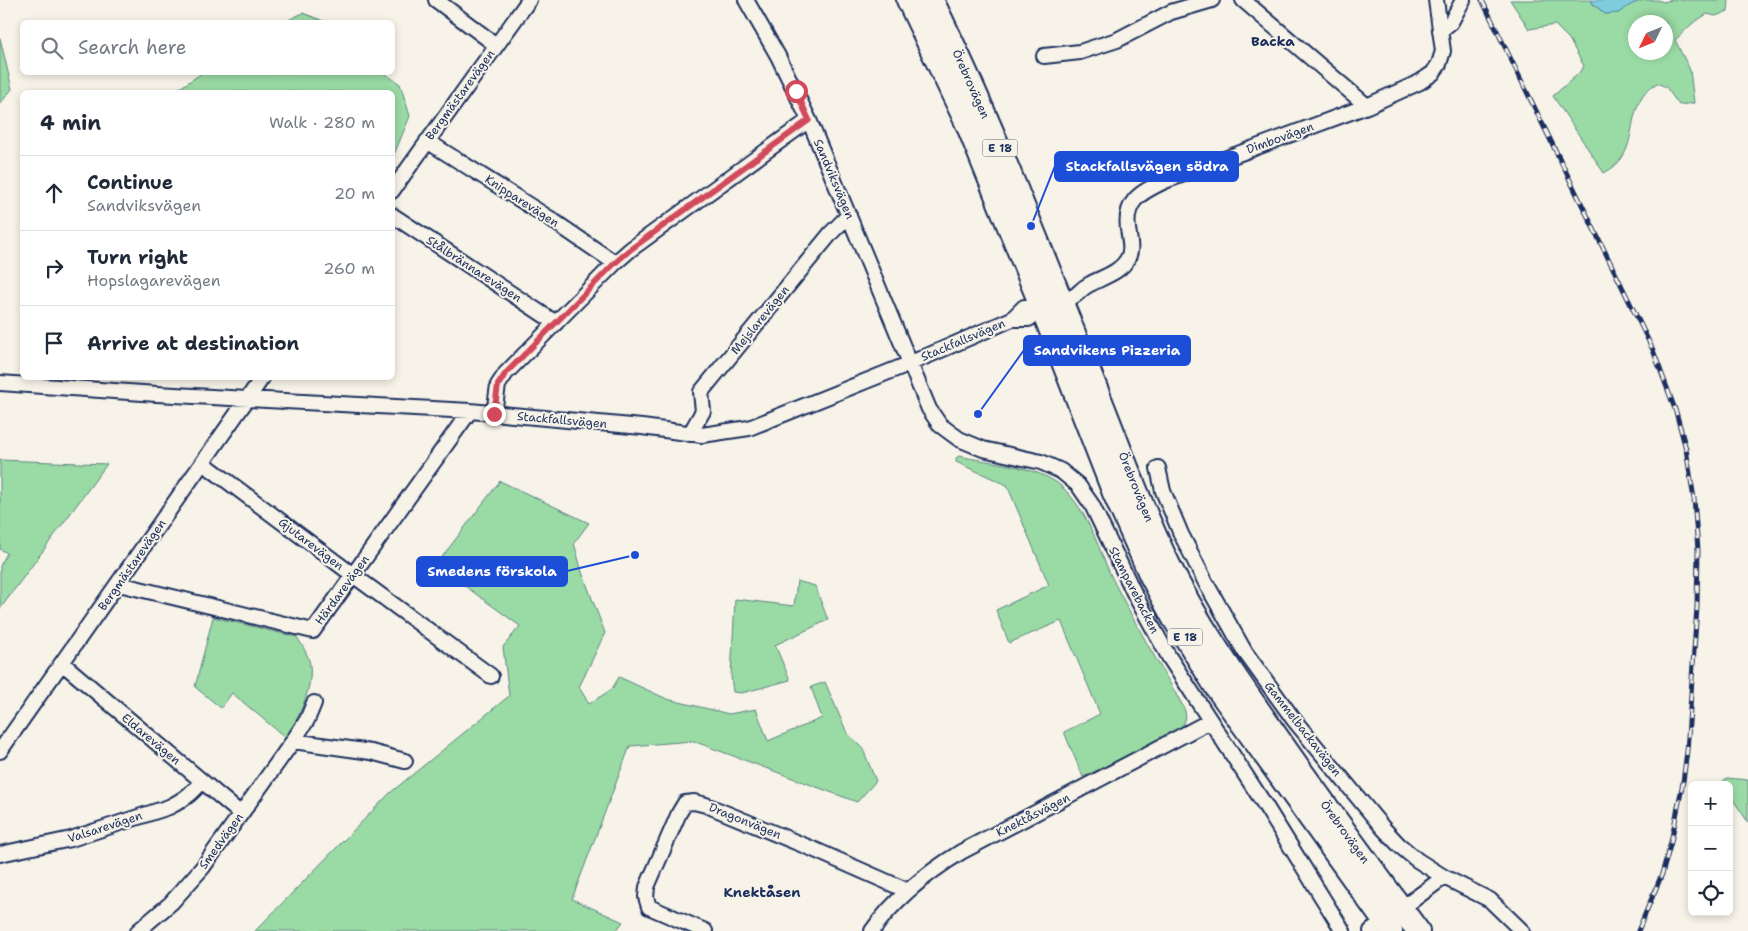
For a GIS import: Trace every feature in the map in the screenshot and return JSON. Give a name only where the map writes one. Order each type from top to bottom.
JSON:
[{"type":"highway","name":"Örebrovägen","points":[[908,0],[1052,304],[1167,562],[1198,619],[1228,668],[1330,812],[1418,931]]},
{"type":"highway","name":"Örebrovägen","points":[[932,0],[961,59],[1004,158],[1128,524],[1151,576],[1174,618],[1237,717],[1379,930]]},
{"type":"street","points":[[436,0],[496,45]]},
{"type":"street","name":"Bergmästarevägen","points":[[395,187],[529,0]]},
{"type":"street","name":"Sandviksvägen","points":[[746,0],[774,49],[809,120],[911,363]]},
{"type":"street","points":[[1044,56],[1080,52],[1117,40],[1182,7],[1212,0]]},
{"type":"street","points":[[1242,0],[1367,106]]},
{"type":"street","name":"Dimbovägen","points":[[1052,304],[1078,296],[1085,287],[1118,270],[1128,259],[1132,245],[1128,234],[1128,216],[1132,201],[1146,190],[1165,181],[1367,106],[1420,82],[1433,73],[1439,64],[1443,51],[1436,0]]},
{"type":"street","points":[[1440,31],[1450,22],[1464,0]]},
{"type":"street","points":[[494,414],[498,385],[506,373],[615,263],[648,236],[809,120]]},
{"type":"street","name":"Knipparevägen","points":[[428,140],[615,263]]},
{"type":"street","name":"Mejslarevägen","points":[[690,434],[703,410],[701,392],[831,233],[849,215]]},
{"type":"street","name":"Stålbrännarevägen","points":[[395,217],[556,323]]},
{"type":"street","name":"Stackfallsvägen","points":[[0,383],[470,411],[642,427],[702,435],[749,428],[911,363],[1012,319],[1024,307],[1052,304]]},
{"type":"street","name":"Stamparebacken","points":[[911,363],[929,409],[940,425],[959,439],[983,449],[1040,462],[1061,471],[1078,484],[1092,505],[1136,597],[1169,657],[1343,931]]},
{"type":"street","name":"Bergmästarevägen","points":[[0,751],[261,380]]},
{"type":"street","name":"Härdarevägen","points":[[119,584],[313,631],[470,411]]},
{"type":"street","name":"Gjutarevägen","points":[[203,463],[353,576],[491,676]]},
{"type":"street","name":"Gammelbackavägen","points":[[1158,468],[1167,499],[1181,534],[1207,585],[1246,652],[1268,685],[1324,758],[1399,845],[1417,860],[1444,877],[1490,900],[1522,931]]},
{"type":"street","name":"Eldarevägen","points":[[62,663],[241,814]]},
{"type":"street","name":"Smedvägen","points":[[138,931],[171,903],[203,867],[294,741],[307,720],[314,703]]},
{"type":"street","name":"Knektåsvägen","points":[[872,931],[892,906],[908,891],[935,869],[961,852],[1210,720]]},
{"type":"street","points":[[294,741],[371,752],[405,760]]},
{"type":"street","name":"Valsarevägen","points":[[0,854],[71,839],[169,807],[184,800],[194,792],[202,781]]},
{"type":"street","name":"Dragonvägen","points":[[705,931],[649,907],[646,898],[647,887],[685,803],[694,802],[706,806],[815,850],[908,891]]},
{"type":"street","points":[[1409,903],[1444,877]]},
{"type":"green space","points":[[1510,0],[1592,0],[1592,3],[1605,14],[1618,13],[1632,4],[1643,0],[1663,2],[1671,0],[1729,0],[1728,11],[1716,16],[1707,14],[1693,23],[1675,40],[1690,70],[1694,103],[1679,105],[1666,87],[1657,83],[1646,91],[1634,117],[1627,148],[1615,166],[1604,173],[1553,96],[1578,74],[1584,66],[1569,39],[1555,25],[1529,29]]},
{"type":"green space","points":[[303,13],[321,20],[288,20]]},
{"type":"green space","points":[[0,38],[12,89],[0,104]]},
{"type":"green space","points":[[199,75],[387,75],[400,84],[410,116],[395,152],[395,90],[177,90]]},
{"type":"green space","points":[[959,456],[1039,473],[1061,486],[1071,496],[1087,520],[1124,601],[1183,706],[1185,719],[1178,731],[1083,777],[1064,732],[1100,714],[1061,621],[1009,643],[996,610],[1049,585],[1007,485],[956,462],[956,458]]},
{"type":"green space","points":[[0,460],[107,464],[0,609],[0,566],[7,553],[0,549]]},
{"type":"green space","points":[[500,481],[589,523],[574,543],[582,572],[605,633],[579,687],[589,704],[612,689],[619,677],[667,699],[729,714],[756,709],[768,741],[822,718],[811,687],[825,682],[847,733],[862,747],[876,781],[857,802],[693,741],[630,746],[572,899],[623,922],[616,931],[255,931],[390,793],[509,696],[503,647],[520,626],[436,565]]},
{"type":"green space","points":[[797,581],[815,586],[828,620],[775,645],[790,680],[742,693],[733,692],[731,676],[735,599],[794,606]]},
{"type":"green space","points":[[213,617],[297,637],[301,643],[310,665],[309,684],[300,713],[286,738],[232,693],[221,708],[195,687]]},
{"type":"green space","points":[[1727,778],[1748,780],[1748,822],[1733,800],[1733,781],[1724,780]]},
{"type":"water","points":[[1592,0],[1643,0],[1632,4],[1618,13],[1605,14]]},
{"type":"railway","points":[[1482,0],[1653,350],[1676,412],[1686,449],[1694,499],[1698,550],[1697,607],[1687,751],[1671,842],[1662,874],[1638,931]]},
{"type":"place","name":"Stackfallsvägen södra","points":[[1031,226]]},
{"type":"place","name":"Sandvikens Pizzeria","points":[[978,414]]},
{"type":"place","name":"Smedens förskola","points":[[635,555]]},
{"type":"district","name":"Backa","points":[[1273,41]]},
{"type":"district","name":"Knektåsen","points":[[762,892]]},
{"type":"route","points":[[494,414],[498,385],[506,373],[615,263],[648,236],[809,120],[796,91]]}]
